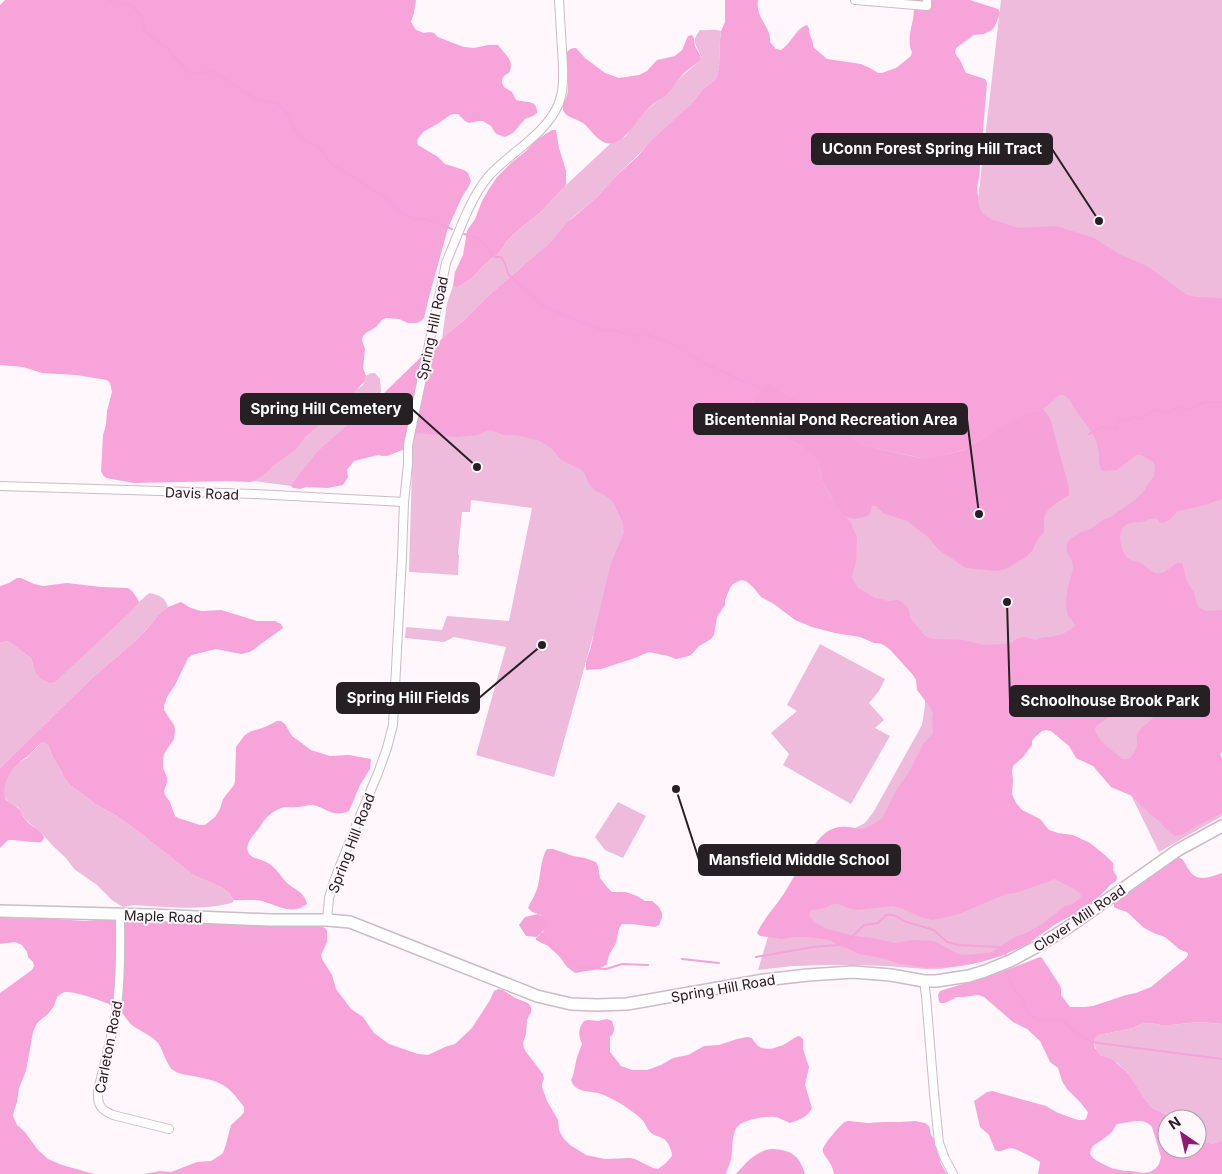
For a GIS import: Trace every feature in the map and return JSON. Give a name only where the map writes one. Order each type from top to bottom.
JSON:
[{"type":"street","name":"Spring Hill Road","points":[[559,0],[563,82],[559,102],[552,116],[539,131],[486,179],[457,235],[446,263],[408,445],[393,725],[378,773],[334,881],[329,898],[327,920],[350,922],[537,996],[571,1004],[597,1006],[627,1004],[764,980],[853,972],[890,975],[924,981]]},
{"type":"street","points":[[855,0],[927,3]]},
{"type":"street","name":"Davis Road","points":[[0,486],[245,494],[404,502]]},
{"type":"street","name":"Clover Mill Road","points":[[924,981],[969,976],[1010,961],[1070,926],[1178,850],[1222,826]]},
{"type":"street","name":"Maple Road","points":[[0,910],[270,920],[327,920]]},
{"type":"street","name":"Carleton Road","points":[[120,915],[118,997],[98,1092],[98,1101],[105,1111],[169,1129]]},
{"type":"street","points":[[924,981],[939,1143],[945,1160],[953,1174]]},
{"type":"shaded area","points":[[5,0],[416,0],[411,22],[416,30],[424,33],[434,33],[438,37],[464,47],[474,48],[498,45],[511,65],[509,73],[502,79],[504,87],[512,92],[516,100],[530,102],[535,105],[537,113],[525,119],[513,133],[505,137],[496,134],[491,126],[483,121],[469,123],[458,114],[454,114],[423,132],[417,140],[418,145],[438,157],[445,164],[468,173],[471,181],[448,228],[424,318],[417,323],[408,323],[399,319],[386,318],[363,336],[365,381],[343,404],[331,410],[295,450],[266,473],[250,482],[134,483],[106,478],[101,471],[103,435],[112,392],[110,383],[107,380],[76,375],[42,373],[23,367],[0,365],[0,5]]},
{"type":"shaded area","points":[[725,0],[758,0],[761,18],[769,32],[770,42],[776,49],[781,50],[785,47],[799,30],[807,25],[813,47],[827,59],[861,64],[878,73],[882,73],[896,68],[911,56],[910,31],[914,11],[911,0],[970,0],[998,9],[1000,13],[992,30],[984,34],[974,35],[956,48],[955,53],[966,73],[985,79],[987,83],[977,187],[979,206],[983,214],[991,219],[1019,228],[1056,226],[1094,238],[1121,255],[1147,266],[1187,295],[1222,298],[1222,499],[1178,511],[1168,521],[1163,523],[1160,523],[1157,519],[1149,519],[1130,523],[1123,528],[1120,536],[1121,545],[1126,556],[1131,560],[1141,563],[1153,572],[1163,572],[1177,563],[1182,563],[1198,607],[1206,611],[1222,610],[1222,752],[1220,754],[1222,758],[1222,813],[1184,834],[1175,836],[1132,796],[1111,787],[1093,766],[1076,758],[1069,746],[1051,731],[1042,731],[1032,741],[1032,745],[1023,757],[1013,766],[1012,794],[1016,803],[1022,810],[1040,819],[1049,830],[1073,835],[1090,843],[1113,863],[1113,870],[1117,877],[1116,881],[1081,911],[1057,923],[1026,945],[981,962],[950,967],[927,968],[900,964],[882,958],[859,954],[830,940],[809,937],[781,939],[760,936],[757,933],[811,849],[824,834],[839,827],[866,828],[883,817],[923,744],[933,734],[933,714],[917,690],[916,680],[885,644],[874,643],[860,637],[812,627],[795,620],[761,597],[746,581],[741,580],[730,588],[725,605],[717,617],[714,635],[689,656],[676,659],[649,652],[601,669],[586,670],[586,661],[611,563],[624,533],[623,523],[613,502],[594,490],[582,470],[561,460],[552,449],[540,441],[517,435],[504,435],[490,430],[478,435],[457,437],[418,433],[408,438],[404,449],[400,451],[387,456],[378,455],[354,461],[347,470],[348,477],[343,485],[327,488],[306,487],[300,489],[291,486],[316,453],[379,398],[490,294],[549,244],[567,223],[596,198],[651,141],[691,104],[703,89],[715,80],[719,67],[721,31],[725,22]],"holes":[[[771,385],[817,410],[824,416],[828,424],[862,445],[923,458],[937,457],[965,449],[1002,425],[1027,413],[1042,410],[1060,395],[1064,395],[1070,400],[1095,438],[1102,471],[1117,470],[1136,455],[1141,455],[1153,462],[1155,466],[1154,476],[1135,500],[1112,516],[1092,528],[1079,533],[1068,541],[1067,553],[1072,560],[1073,567],[1066,606],[1068,615],[1075,625],[1074,627],[1058,635],[1036,640],[1025,637],[1018,638],[1011,643],[1002,644],[984,645],[964,640],[933,639],[925,636],[910,618],[909,609],[902,602],[875,598],[858,588],[852,576],[856,562],[857,538],[850,521],[840,512],[823,484],[817,461],[808,452],[765,426],[749,412],[754,400]],[[1147,688],[1160,698],[1159,705],[1153,718],[1137,734],[1134,753],[1129,759],[1122,759],[1102,742],[1095,729],[1113,714],[1121,700]],[[1055,879],[1080,893],[1081,897],[1074,903],[1065,906],[1042,924],[1013,938],[990,953],[963,955],[934,941],[914,940],[895,943],[827,929],[814,922],[809,915],[811,910],[825,908],[833,904],[858,910],[892,906],[933,920],[959,914],[1006,894],[1016,893]]]},
{"type":"shaded area","points":[[1001,0],[1222,0],[1222,677],[1168,702],[1222,768],[1222,816],[1159,852],[1127,787],[995,687],[936,746],[1108,887],[983,961],[968,965],[925,969],[828,965],[758,970],[768,937],[851,830],[865,823],[874,811],[922,725],[925,700],[920,681],[895,653],[877,641],[739,578],[620,639],[593,636],[554,777],[476,755],[506,647],[454,637],[444,642],[405,638],[406,627],[442,630],[447,616],[509,621],[532,508],[471,500],[470,512],[462,512],[458,575],[409,572],[413,434],[524,265],[442,339],[447,303],[453,286],[457,288],[472,278],[499,253],[517,231],[541,212],[566,185],[610,144],[626,136],[638,119],[701,60],[695,43],[700,30],[721,31],[719,67],[715,80],[703,89],[691,104],[616,176],[596,198],[570,220],[974,233]]},
{"type":"shaded area","points":[[692,35],[701,60],[683,74],[666,95],[644,113],[622,139],[611,144],[606,143],[583,123],[564,112],[563,106],[568,87],[565,56],[571,49],[576,48],[585,58],[605,73],[619,78],[639,75],[647,71],[657,60],[675,56],[682,50],[688,36]]},
{"type":"shaded area","points":[[552,130],[556,130],[566,171],[566,185],[541,212],[517,231],[499,253],[472,278],[457,288],[453,286],[455,272],[463,255],[467,231],[475,219],[489,189],[497,177],[511,163],[536,140]]},
{"type":"shaded area","points":[[375,373],[380,379],[381,391],[379,398],[313,457],[291,486],[254,481],[298,446],[331,410],[343,404],[363,385],[366,376]]},
{"type":"shaded area","points":[[766,384],[771,384],[779,391],[817,410],[829,424],[862,445],[918,458],[937,457],[965,450],[1002,425],[1027,413],[1044,410],[1050,418],[1069,488],[1069,495],[1048,510],[1044,518],[1044,532],[1026,557],[1006,569],[998,571],[966,568],[939,550],[928,537],[907,521],[883,513],[876,506],[872,506],[870,514],[867,516],[854,519],[844,516],[822,481],[820,467],[815,459],[803,448],[755,419],[749,412],[753,402]]},
{"type":"shaded area","points":[[17,578],[43,586],[67,583],[128,588],[139,602],[55,682],[50,683],[41,679],[35,672],[31,658],[8,641],[0,643],[0,586]]},
{"type":"shaded area","points":[[150,593],[162,597],[168,607],[161,612],[134,642],[92,678],[0,768],[0,643],[8,641],[31,658],[35,672]]},
{"type":"shaded area","points":[[181,602],[197,610],[221,610],[257,621],[275,621],[281,624],[283,628],[250,652],[241,654],[216,649],[192,655],[188,658],[164,706],[164,710],[174,725],[175,730],[174,739],[164,754],[163,768],[167,777],[165,795],[170,802],[175,816],[200,825],[205,825],[215,817],[223,799],[234,785],[236,747],[248,733],[277,721],[285,724],[292,736],[311,750],[330,756],[349,755],[371,759],[370,769],[360,785],[349,811],[337,814],[312,805],[280,808],[266,818],[249,842],[248,853],[250,855],[271,865],[286,882],[304,896],[307,904],[296,909],[284,908],[259,900],[234,900],[221,887],[193,875],[139,832],[117,816],[95,804],[69,784],[53,758],[48,745],[44,742],[38,745],[15,767],[8,777],[4,789],[6,800],[18,808],[24,818],[42,834],[44,837],[42,842],[8,840],[0,848],[0,768],[92,678],[134,642],[161,612]]},
{"type":"shaded area","points":[[820,644],[885,679],[879,691],[869,703],[884,720],[875,728],[890,736],[851,804],[783,765],[789,754],[771,733],[797,711],[787,705]]},
{"type":"shaded area","points":[[44,742],[48,745],[53,758],[69,784],[95,804],[117,816],[139,832],[193,875],[221,887],[234,900],[232,903],[196,908],[134,905],[123,907],[74,869],[66,858],[25,819],[18,807],[9,803],[2,791],[1,786],[3,782],[18,763],[27,758]]},
{"type":"shaded area","points":[[618,802],[646,816],[623,858],[605,850],[595,837]]},
{"type":"shaded area","points":[[547,849],[553,849],[596,862],[600,878],[612,892],[626,892],[645,901],[652,901],[659,907],[662,918],[659,925],[655,927],[622,924],[607,964],[599,969],[575,973],[548,946],[536,940],[543,932],[545,926],[541,915],[532,912],[528,908],[537,889],[543,858]]},
{"type":"shaded area","points":[[1177,857],[1182,859],[1196,877],[1204,878],[1222,873],[1222,1024],[1199,1022],[1170,1025],[1141,1024],[1133,1028],[1099,1035],[1095,1038],[1095,1048],[1100,1055],[1113,1060],[1128,1073],[1145,1100],[1157,1110],[1157,1144],[1152,1127],[1146,1122],[1135,1121],[1117,1124],[1112,1132],[1094,1145],[1090,1154],[1097,1161],[1111,1168],[1143,1173],[1150,1172],[1156,1168],[1160,1159],[1207,1159],[1207,1142],[1216,1143],[1222,1140],[1222,1174],[1038,1174],[1040,1162],[1013,1148],[1001,1151],[995,1150],[989,1135],[980,1127],[974,1101],[987,1092],[992,1091],[1046,1106],[1058,1113],[1078,1120],[1086,1119],[1088,1112],[1067,1089],[1058,1068],[1050,1062],[1040,1041],[1027,1029],[1013,1022],[984,997],[978,995],[957,997],[941,1003],[939,1002],[938,995],[940,991],[1004,971],[1040,957],[1059,984],[1061,995],[1070,1007],[1093,1006],[1151,987],[1185,959],[1188,953],[1179,949],[1165,937],[1144,928],[1127,912],[1114,907],[1114,902],[1134,889],[1158,868]]},
{"type":"shaded area","points":[[538,914],[544,917],[548,926],[537,937],[526,936],[519,925],[525,917]]},
{"type":"shaded area","points":[[0,918],[86,921],[119,918],[216,924],[320,926],[327,931],[327,942],[321,955],[322,959],[332,975],[336,989],[351,1009],[363,1017],[374,1033],[389,1044],[418,1054],[428,1055],[455,1044],[472,1028],[494,991],[498,989],[503,990],[515,998],[528,1003],[531,1007],[523,1043],[524,1048],[543,1074],[542,1087],[547,1101],[558,1120],[559,1130],[563,1138],[586,1155],[605,1159],[630,1158],[658,1169],[672,1156],[671,1149],[665,1140],[650,1132],[644,1122],[630,1110],[606,1096],[580,1090],[573,1084],[571,1080],[582,1044],[579,1035],[580,1029],[584,1021],[588,1020],[598,1021],[607,1019],[612,1021],[614,1029],[610,1037],[610,1052],[621,1066],[632,1070],[647,1070],[673,1058],[688,1055],[704,1046],[719,1045],[737,1039],[752,1038],[760,1047],[767,1049],[785,1044],[799,1036],[803,1039],[803,1049],[809,1067],[805,1085],[812,1108],[806,1116],[790,1123],[777,1117],[771,1117],[755,1119],[740,1124],[734,1134],[731,1159],[726,1174],[144,1174],[160,1171],[171,1172],[197,1162],[211,1161],[219,1156],[223,1153],[231,1125],[244,1112],[244,1107],[230,1090],[220,1083],[173,1070],[158,1043],[133,1026],[118,1009],[93,998],[66,992],[57,997],[54,1006],[37,1023],[33,1032],[26,1071],[19,1088],[13,1116],[17,1125],[48,1159],[94,1174],[0,1174],[0,993],[32,970],[34,966],[22,945],[15,942],[0,944]]},
{"type":"shaded area","points":[[1199,1022],[1222,1024],[1222,1140],[1219,1142],[1207,1142],[1207,1109],[1157,1110],[1151,1107],[1145,1101],[1128,1073],[1117,1063],[1100,1055],[1094,1043],[1095,1038],[1099,1035],[1133,1028],[1141,1024],[1170,1025]]},
{"type":"shaded area","points":[[849,1121],[868,1123],[915,1121],[925,1123],[929,1126],[941,1164],[947,1174],[834,1174],[831,1164],[823,1153],[823,1149],[836,1130]]},
{"type":"shaded area","points":[[772,1149],[789,1152],[797,1158],[805,1174],[736,1174],[757,1154]]},
{"type":"waterway","points":[[109,0],[131,5],[141,15],[145,31],[168,49],[188,72],[203,73],[213,71],[257,100],[277,103],[289,115],[295,130],[303,140],[317,145],[331,163],[386,198],[400,212],[414,219],[426,219],[452,229]]},
{"type":"waterway","points":[[464,234],[478,238],[495,257],[501,257],[508,274],[544,307],[604,331],[613,330],[634,336],[644,334],[657,338],[676,346],[706,364],[765,389]]},
{"type":"waterway","points":[[1089,434],[1101,427],[1115,429],[1119,419],[1127,421],[1133,417],[1142,419],[1156,410],[1169,412],[1181,407],[1194,408],[1205,402],[1222,402]]},
{"type":"waterway","points":[[756,957],[847,942],[864,925],[878,923],[886,915],[894,915],[904,921],[934,930],[947,942],[959,945],[998,947],[1005,952],[1006,957]]},
{"type":"waterway","points":[[541,933],[554,948],[577,967],[606,969],[622,964],[648,965]]},
{"type":"waterway","points":[[682,959],[719,963]]},
{"type":"waterway","points":[[1005,969],[1013,988],[1022,997],[1028,1013],[1040,1021],[1062,1020],[1074,1031],[1091,1042],[1222,1059]]},
{"type":"place","name":"UConn Forest Spring Hill Tract","points":[[1099,221]]},
{"type":"place","name":"Spring Hill Cemetery","points":[[477,467]]},
{"type":"place","name":"Bicentennial Pond Recreation Area","points":[[979,514]]},
{"type":"place","name":"Schoolhouse Brook Park","points":[[1007,602]]},
{"type":"place","name":"Spring Hill Fields","points":[[542,645]]},
{"type":"place","name":"Mansfield Middle School","points":[[676,789]]}]
